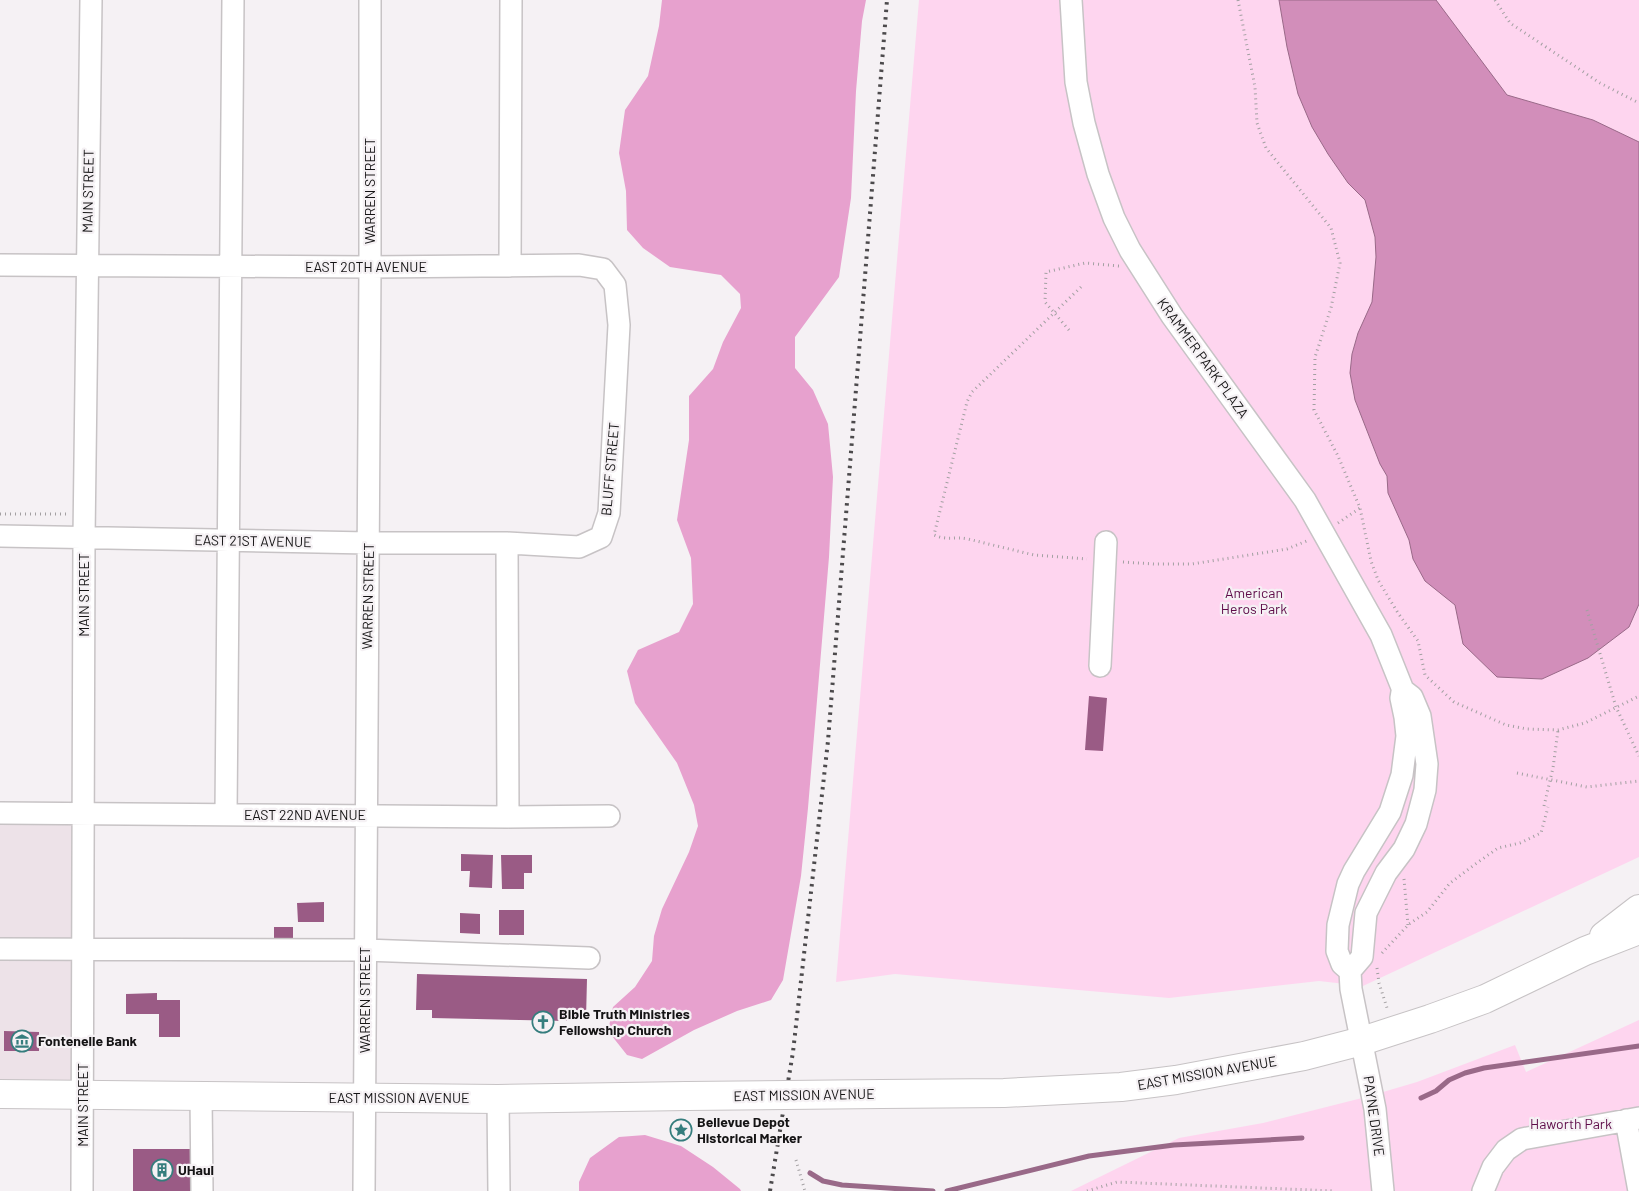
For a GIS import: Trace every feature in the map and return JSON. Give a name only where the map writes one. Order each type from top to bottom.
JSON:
[{"type":"main road","name":"EAST MISSION AVENUE","points":[[1585,951],[1639,909]]},
{"type":"main road","name":"EAST MISSION AVENUE","points":[[0,1094],[498,1099],[1004,1093],[1121,1087],[1231,1070],[1304,1056],[1362,1041],[1430,1020],[1485,999],[1585,951],[1639,930]]},
{"type":"street","name":"MAIN STREET","points":[[82,1191],[84,514],[91,0]]},
{"type":"street","points":[[226,814],[233,0]]},
{"type":"street","name":"WARREN STREET","points":[[364,1191],[370,0]]},
{"type":"street","points":[[510,266],[511,0]]},
{"type":"street","name":"KRAMMER PARK PLAZA","points":[[1070,0],[1076,82],[1084,123],[1098,174],[1114,218],[1135,259],[1172,316],[1305,500],[1381,635],[1403,690],[1412,697],[1420,716],[1427,764],[1425,790],[1416,824],[1404,848],[1386,873],[1366,913],[1362,957],[1350,971],[1351,989],[1362,1041]]},
{"type":"street","name":"EAST 20TH AVENUE","points":[[0,265],[370,267],[579,265],[603,269],[615,285],[618,317],[616,393]]},
{"type":"street","name":"BLUFF STREET","points":[[507,543],[580,547],[601,537],[610,513],[616,393]]},
{"type":"street","name":"EAST 21ST AVENUE","points":[[0,536],[368,543],[507,543]]},
{"type":"street","points":[[507,543],[508,817]]},
{"type":"street","points":[[1100,666],[1106,552]]},
{"type":"street","name":"KRAMMER PARK PLAZA","points":[[1350,971],[1342,964],[1337,951],[1338,925],[1348,884],[1362,856],[1390,812],[1402,774],[1407,736],[1406,717],[1401,698],[1403,690]]},
{"type":"street","name":"EAST 22ND AVENUE","points":[[0,813],[609,816]]},
{"type":"street","points":[[1362,856],[1386,873]]},
{"type":"street","points":[[0,949],[365,950],[589,958]]},
{"type":"street","name":"PAYNE DRIVE","points":[[1362,1041],[1375,1109],[1383,1191]]},
{"type":"street","points":[[202,1096],[202,1191]]},
{"type":"street","points":[[498,1099],[499,1191]]},
{"type":"street","points":[[1483,1191],[1493,1168],[1506,1150],[1522,1139],[1632,1119],[1639,1191]]},
{"type":"path","points":[[1238,0],[1255,87],[1257,123],[1266,148],[1331,228],[1340,263],[1331,308],[1315,356],[1314,410],[1338,456],[1360,508],[1371,561],[1378,580],[1418,641],[1425,675],[1454,702],[1506,725],[1527,729],[1558,730],[1585,723],[1639,696]]},
{"type":"path","points":[[1495,0],[1510,23],[1600,83],[1639,103]]},
{"type":"path","points":[[1069,330],[1045,302],[1046,272],[1085,263],[1126,266],[1135,259]]},
{"type":"path","points":[[1081,287],[972,392],[967,402],[934,535],[949,540],[959,537],[1034,555],[1106,552],[1154,564],[1192,564],[1287,549],[1306,542],[1324,532],[1360,508]]},
{"type":"path","points":[[0,514],[84,514]]},
{"type":"path","points":[[1587,610],[1616,707],[1639,756]]},
{"type":"path","points":[[1379,959],[1380,954],[1409,924],[1427,912],[1444,890],[1474,865],[1498,848],[1520,843],[1541,833],[1558,730]]},
{"type":"path","points":[[1517,773],[1587,787],[1639,781]]},
{"type":"path","points":[[1377,964],[1379,983],[1387,1008]]},
{"type":"path","points":[[796,1160],[805,1191]]},
{"type":"path","points":[[1087,1191],[1117,1182],[1335,1191]]},
{"type":"shaded area","points":[[662,0],[866,0],[862,21],[856,91],[851,198],[839,277],[795,337],[795,368],[813,390],[828,424],[833,477],[829,557],[808,808],[801,876],[783,980],[771,1000],[737,1011],[694,1030],[642,1059],[627,1055],[608,1031],[613,1007],[635,987],[652,961],[654,936],[662,909],[689,852],[698,826],[694,805],[677,763],[635,703],[627,671],[638,650],[679,632],[693,604],[691,558],[677,520],[689,440],[689,396],[713,369],[723,342],[741,308],[740,294],[721,275],[670,267],[643,248],[627,230],[626,191],[619,153],[625,110],[648,76],[659,26]]},
{"type":"shaded area","points":[[1279,0],[1436,0],[1507,95],[1593,120],[1639,142],[1639,604],[1629,627],[1588,658],[1542,679],[1497,677],[1463,644],[1455,605],[1425,581],[1413,559],[1409,540],[1388,493],[1387,476],[1380,464],[1355,400],[1350,373],[1352,354],[1358,333],[1372,302],[1376,257],[1375,237],[1365,200],[1348,183],[1328,154],[1312,127],[1298,94]]},
{"type":"shaded area","points":[[0,813],[84,813],[83,1095],[0,1094]]},
{"type":"shaded area","points":[[645,1135],[681,1146],[713,1167],[741,1191],[579,1191],[579,1182],[590,1158],[619,1137]]},
{"type":"green space","name":"American Heros Park","points":[[919,0],[1639,0],[1639,857],[1363,986],[1319,981],[1169,998],[895,974],[836,982]]},
{"type":"green space","name":"Haworth Park","points":[[1639,1020],[1639,1191],[1071,1191],[1179,1138],[1263,1123],[1366,1097],[1417,1082],[1515,1045],[1526,1072]]},
{"type":"building","points":[[1089,696],[1107,698],[1103,751],[1085,750]]},
{"type":"building","points":[[461,854],[493,855],[492,888],[469,887],[470,871],[461,871]]},
{"type":"building","points":[[501,855],[532,855],[532,873],[524,873],[524,889],[502,889]]},
{"type":"building","points":[[324,902],[324,922],[298,922],[297,903]]},
{"type":"building","points":[[499,910],[524,910],[524,935],[499,935]]},
{"type":"building","points":[[460,913],[480,914],[480,934],[460,933]]},
{"type":"building","points":[[274,927],[293,927],[293,943],[274,943]]},
{"type":"building","name":"Bible Truth Ministries Fellowship Church","points":[[417,974],[587,979],[586,1019],[567,1018],[567,1021],[432,1018],[432,1010],[416,1010]]},
{"type":"building","points":[[157,993],[157,1000],[180,1000],[180,1037],[159,1037],[159,1014],[126,1014],[126,994]]},
{"type":"building","name":"Fontenelle Bank","points":[[4,1031],[39,1032],[39,1051],[4,1051]]},
{"type":"building","name":"UHaul","points":[[133,1149],[191,1149],[191,1191],[133,1191]]},
{"type":"waterway","points":[[1421,1098],[1436,1091],[1449,1080],[1484,1068],[1639,1046]]},
{"type":"waterway","points":[[947,1191],[1089,1156],[1174,1145],[1302,1138]]},
{"type":"waterway","points":[[810,1173],[823,1181],[842,1185],[933,1191]]},
{"type":"railway","points":[[770,1191],[793,1052],[828,741],[887,0]]},
{"type":"place","name":"Bible Truth Ministries Fellowship Church","points":[[543,1022]]},
{"type":"place","name":"Fontenelle Bank","points":[[22,1041]]},
{"type":"place","name":"Bellevue Depot Historical Marker","points":[[681,1130]]},
{"type":"place","name":"UHaul","points":[[162,1170]]}]
